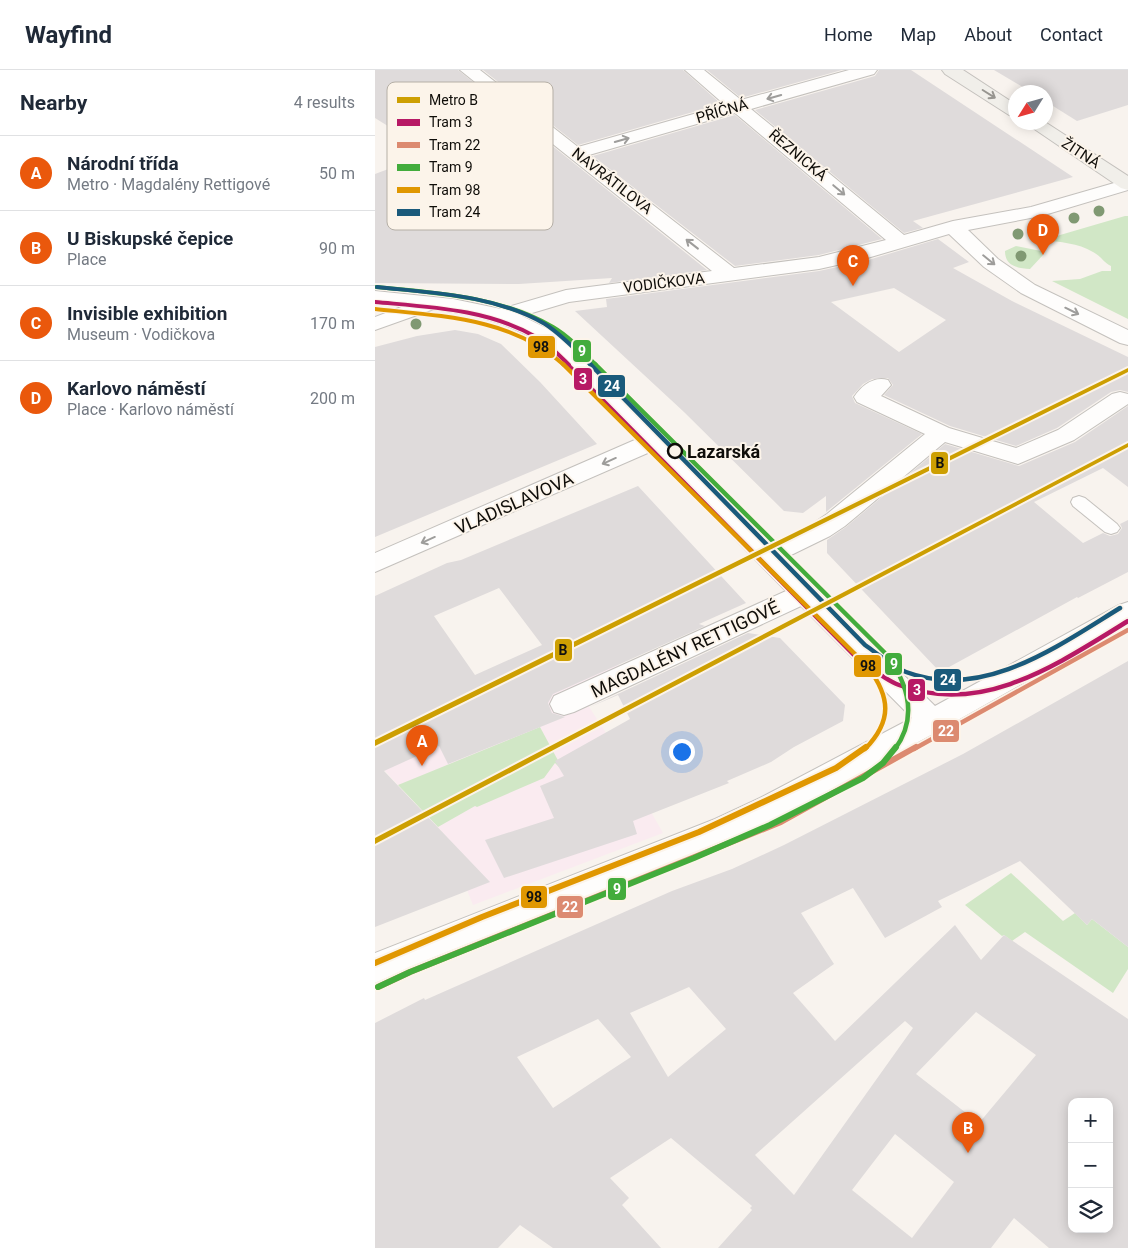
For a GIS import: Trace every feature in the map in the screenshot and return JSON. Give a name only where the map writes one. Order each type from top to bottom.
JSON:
[{"type":"main road","points":[[951,70],[1008,107]]},
{"type":"main road","name":"ŽITNÁ","points":[[1045,130],[1128,184]]},
{"type":"street","name":"NAVRÁTILOVA","points":[[469,70],[484,82]]},
{"type":"street","name":"ŘEZNICKÁ","points":[[694,70],[900,242]]},
{"type":"street","name":"PŘÍČNÁ","points":[[576,153],[868,70]]},
{"type":"street","name":"NAVRÁTILOVA","points":[[553,135],[730,275]]},
{"type":"street","name":"VODIČKOVA","points":[[375,297],[474,310],[501,316],[566,296],[819,263],[953,227],[1034,212],[1128,184]]},
{"type":"street","points":[[953,227],[991,263],[1028,289],[1128,338]]},
{"type":"street","points":[[375,324],[432,304]]},
{"type":"street","points":[[501,316],[530,328],[559,348],[932,721]]},
{"type":"street","points":[[880,385],[865,397],[941,433],[1018,456],[1066,435],[1121,399]]},
{"type":"street","points":[[768,556],[821,530],[836,520],[941,433]]},
{"type":"street","name":"VLADISLAVOVA","points":[[375,563],[653,441]]},
{"type":"street","name":"MAGDALÉNY RETTIGOVÉ","points":[[564,704],[805,593]]},
{"type":"street","points":[[375,968],[420,948],[726,828],[771,807],[1024,671],[1128,612]]},
{"type":"lane","points":[[1079,502],[1111,528]]},
{"type":"shaded area","points":[[375,610],[454,739],[614,663],[619,666],[650,655],[584,699],[606,733],[663,833],[473,905],[445,835],[385,771],[375,753]]},
{"type":"green space","points":[[1128,216],[1128,319],[1052,281],[1080,279],[1102,271],[1111,271],[1111,266],[1087,249],[1069,243],[1043,240]]},
{"type":"green space","points":[[1016,246],[1041,251],[1043,255],[1030,269],[1016,267],[1009,263],[1005,251]]},
{"type":"green space","points":[[540,727],[561,766],[559,767],[555,763],[544,778],[477,807],[475,806],[438,827],[398,785]]},
{"type":"green space","points":[[1011,873],[1063,921],[1075,913],[1087,925],[1092,919],[1128,947],[1128,969],[1113,993],[1025,932],[1012,941],[1004,935],[1002,936],[965,905]]},
{"type":"building","points":[[375,70],[458,70],[473,82],[387,82],[387,126],[375,118]]},
{"type":"building","points":[[483,70],[683,70],[721,104],[578,145],[553,125],[553,82],[498,82]]},
{"type":"building","points":[[707,70],[842,70],[741,98]]},
{"type":"building","points":[[879,70],[911,70],[1073,177],[913,221],[923,228],[904,233],[755,110],[875,76]]},
{"type":"building","points":[[994,70],[1128,70],[1128,105],[1077,121],[1053,106],[1053,85],[1019,85]]},
{"type":"building","points":[[735,115],[882,239],[819,255],[735,266],[593,156]]},
{"type":"building","points":[[553,146],[707,270],[609,283],[612,278],[519,284],[375,283],[375,174],[387,170],[387,230],[553,230]]},
{"type":"building","points":[[938,239],[969,262],[953,268],[1012,301],[1128,357],[1128,392],[1120,390],[1111,392],[1057,428],[1016,446],[950,426],[884,395],[893,385],[888,378],[872,379],[863,384],[852,396],[855,403],[922,434],[826,512],[826,496],[803,513],[784,511],[684,412],[575,311],[607,307],[606,299],[819,271],[865,261]],"holes":[[[894,288],[946,320],[899,352],[831,302]]]},
{"type":"building","points":[[455,330],[478,334],[501,344],[540,382],[597,444],[375,537],[375,347],[417,336]]},
{"type":"building","points":[[1128,406],[1128,487],[1103,468],[1034,502],[1083,543],[1103,533],[1110,536],[1118,534],[1122,528],[1120,524],[1128,520],[1128,572],[1077,597],[940,672],[827,553],[827,540],[846,527],[945,444],[1019,466],[1075,442]]},
{"type":"building","points":[[638,486],[746,603],[699,624],[705,626],[553,694],[548,703],[552,713],[565,717],[448,764],[439,746],[384,771],[490,882],[375,927],[375,596],[447,563],[461,560]],"holes":[[[499,588],[542,645],[475,675],[434,616]]]},
{"type":"building","points":[[748,633],[780,638],[845,705],[843,721],[794,747],[771,762],[727,781],[729,783],[633,821],[637,834],[504,878],[485,840],[554,818],[540,786],[564,776],[555,761],[630,719],[618,695],[590,707]]},
{"type":"building","points":[[1128,661],[1128,947],[1092,919],[1087,925],[1020,861],[938,901],[942,907],[885,938],[853,888],[801,913],[834,964],[793,993],[835,1041],[955,925],[981,960],[1004,935],[1128,1019],[1128,1248],[1049,1248],[1014,1218],[991,1248],[718,1248],[752,1210],[750,1208],[752,1206],[671,1138],[610,1178],[629,1198],[622,1205],[661,1248],[553,1248],[520,1225],[498,1248],[375,1248],[375,1023],[424,998],[425,1000],[672,891],[732,869],[784,845],[963,754]],"holes":[[[689,987],[726,1029],[668,1077],[630,1013]],[[976,1012],[1036,1055],[979,1123],[916,1074]],[[598,1019],[631,1057],[553,1108],[517,1057]],[[905,1021],[913,1028],[794,1195],[755,1155]],[[895,1134],[954,1182],[912,1238],[852,1190]]]},
{"type":"metro line","name":"B","points":[[375,743],[1128,370]]},
{"type":"metro line","name":"B","points":[[375,841],[1128,445]]},
{"type":"tram line","name":"9","points":[[376,287],[467,297],[490,302],[533,316],[553,327],[571,341],[877,643],[902,679],[909,703],[909,716],[905,730],[891,755],[873,771],[852,784],[770,825],[719,847],[410,972],[378,987]]},
{"type":"tram line","name":"24","points":[[377,287],[484,301],[525,314],[544,324],[582,356],[865,645],[906,672],[934,680],[962,681],[990,675],[1018,666],[1045,653],[1120,608]]},
{"type":"tram line","name":"3","points":[[375,302],[437,308],[478,315],[498,320],[541,340],[571,367],[855,656],[899,685],[929,694],[960,696],[990,691],[1048,668],[1128,621]]},
{"type":"tram line","name":"98","points":[[375,309],[460,318],[501,328],[521,336],[553,355],[861,658],[880,684],[886,702],[884,721],[873,741],[856,756],[836,768],[699,832],[482,917],[375,963]]},
{"type":"tram line","name":"22","points":[[378,987],[410,972],[781,822],[1128,630]]},
{"type":"place","name":"Karlovo náměstí","points":[[1043,255]]},
{"type":"place","name":"Invisible exhibition","points":[[853,286]]},
{"type":"place","name":"Lazarská","points":[[675,451]]},
{"type":"place","name":"Národní třída","points":[[422,766]]},
{"type":"place","name":"U Biskupské čepice","points":[[968,1153]]}]
